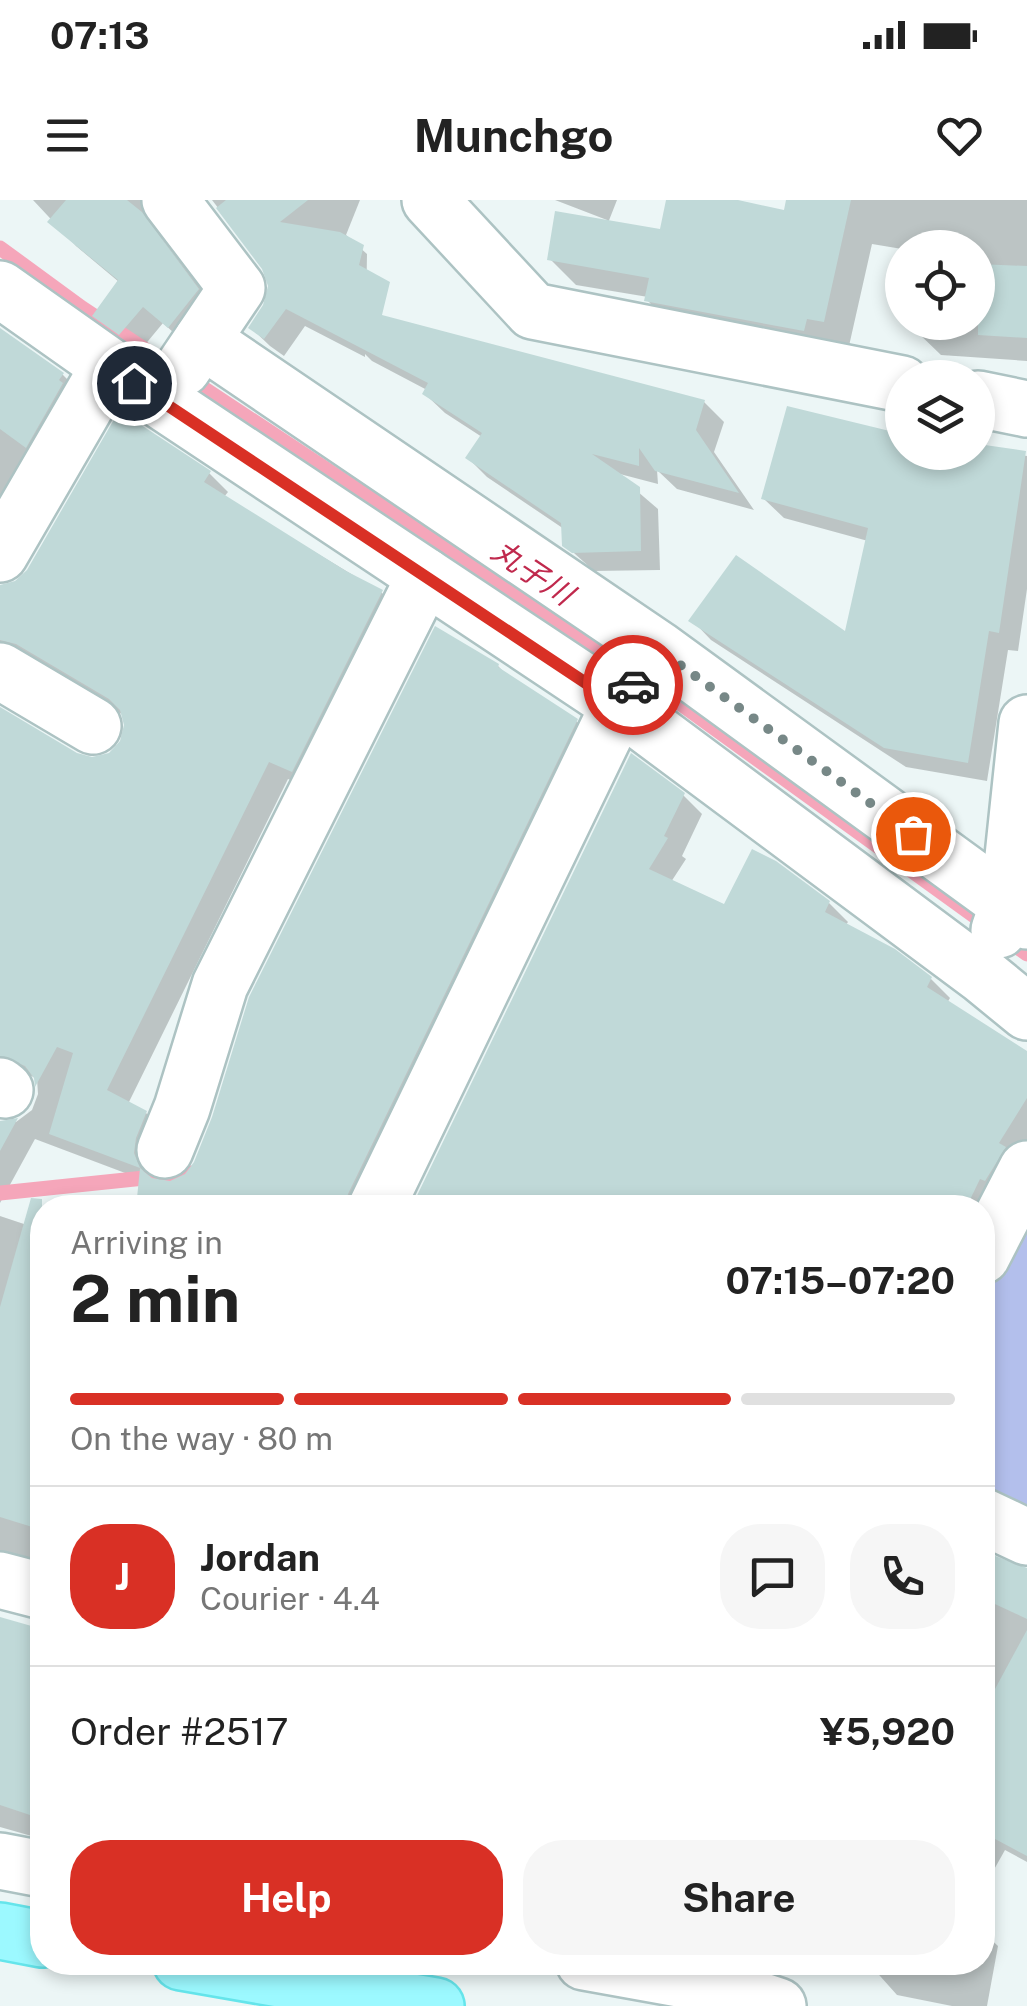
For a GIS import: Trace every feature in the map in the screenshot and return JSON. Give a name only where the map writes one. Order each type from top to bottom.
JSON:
[{"type":"main road","points":[[0,1931],[30,1937]]},
{"type":"main road","points":[[256,1975],[436,2006]]},
{"type":"street","points":[[160,400],[237,288],[170,200]]},
{"type":"street","points":[[430,200],[533,311],[885,381]]},
{"type":"street","points":[[0,289],[425,576],[639,677],[1002,936]]},
{"type":"street","points":[[198,345],[639,677],[1002,936]]},
{"type":"street","points":[[0,554],[109,366]]},
{"type":"street","points":[[995,402],[1027,409]]},
{"type":"street","points":[[165,1150],[220,986],[425,576]]},
{"type":"street","points":[[0,672],[93,726]]},
{"type":"street","points":[[382,1195],[639,677]]},
{"type":"street","points":[[1027,723],[1002,936],[1027,1012]]},
{"type":"street","points":[[995,1231],[1027,1169]]},
{"type":"street","points":[[995,1522],[1027,1538]]},
{"type":"street","points":[[0,1580],[30,1588]]},
{"type":"street","points":[[0,1861],[30,1867]]},
{"type":"street","points":[[672,1975],[778,2006]]},
{"type":"shaded area","points":[[1027,1182],[1027,1522],[995,1507],[995,1246]]},
{"type":"building","points":[[66,200],[127,200],[142,212],[199,289],[168,328],[143,307],[119,335],[92,316],[118,280],[47,222]]},
{"type":"building","points":[[226,200],[308,200],[280,222],[340,232],[364,245],[359,265],[390,282],[382,315],[705,400],[696,430],[739,493],[655,471],[639,448],[639,466],[592,454],[640,487],[641,551],[572,553],[562,546],[561,523],[465,458],[482,433],[422,394],[428,383],[286,309],[264,339],[248,328],[263,305],[268,286],[262,269],[216,208]]},
{"type":"building","points":[[666,200],[738,200],[784,210],[786,200],[851,200],[824,322],[807,319],[804,331],[644,301],[649,278],[547,260],[555,211],[660,229]]},
{"type":"building","points":[[995,265],[1027,266],[1027,338],[995,336]]},
{"type":"building","points":[[0,328],[64,373],[59,380],[63,383],[26,448],[0,429]]},
{"type":"building","points":[[787,406],[885,430],[885,470],[995,470],[995,446],[1026,451],[999,633],[989,631],[968,763],[884,748],[688,621],[736,555],[845,631],[868,528],[761,499]]},
{"type":"building","points":[[126,415],[211,471],[204,482],[383,590],[292,772],[269,762],[107,1090],[147,1111],[134,1153],[140,1168],[49,1134],[73,1053],[57,1047],[35,1087],[25,1066],[0,1056],[0,707],[77,753],[92,757],[109,753],[120,741],[124,725],[120,710],[109,699],[16,644],[0,640],[0,585],[15,581],[27,570],[116,416],[123,420]]},
{"type":"building","points":[[435,626],[499,664],[498,667],[578,719],[348,1195],[137,1195],[140,1168],[152,1178],[170,1181],[185,1174],[194,1162],[249,997]]},
{"type":"building","points":[[631,753],[685,793],[664,836],[668,838],[649,869],[724,904],[752,849],[776,861],[830,901],[825,912],[895,949],[932,977],[927,987],[1027,1051],[1027,1098],[999,1143],[1006,1147],[972,1195],[417,1195]]},
{"type":"building","points":[[18,1118],[0,1151],[0,1121]]},
{"type":"building","points":[[30,1202],[30,1526],[0,1517],[0,1307]]},
{"type":"building","points":[[995,1556],[1027,1568],[1027,1619],[995,1604]]},
{"type":"building","points":[[0,1617],[30,1626],[30,1815],[0,1805]]},
{"type":"building","points":[[1027,1630],[1027,1856],[995,1839],[995,1689]]},
{"type":"waterway","name":"丸子川","points":[[0,248],[82,308],[674,699],[1027,954]]},
{"type":"waterway","points":[[0,1193],[202,1172]]},
{"type":"way so far","points":[[633,685],[658,649],[913,834]]},
{"type":"route","points":[[134,383],[619,705],[633,685]]}]
